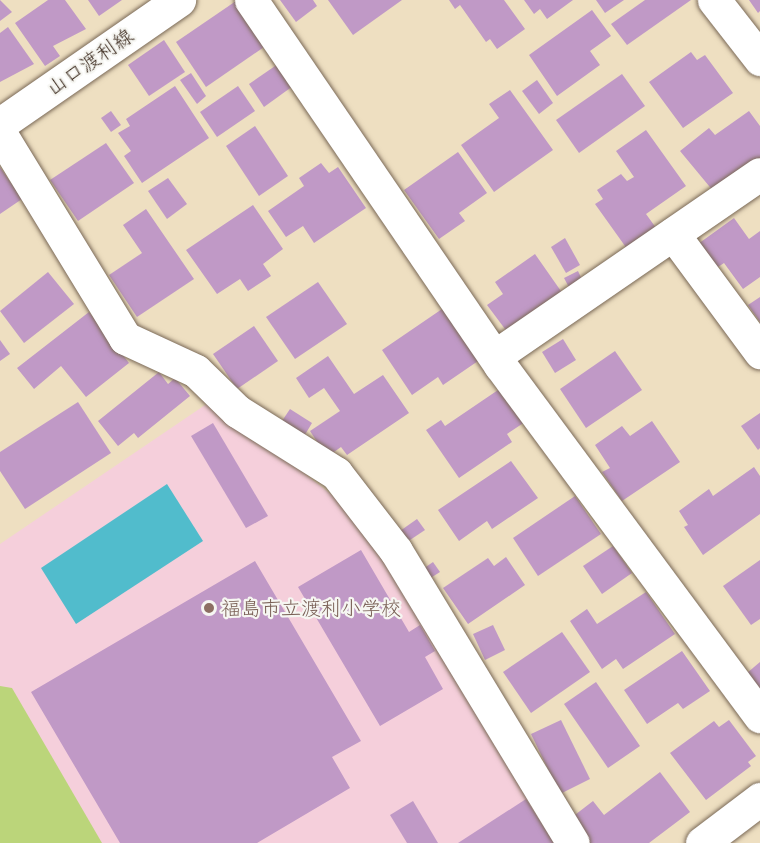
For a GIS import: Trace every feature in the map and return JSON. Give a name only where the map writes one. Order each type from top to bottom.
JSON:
[{"type":"street","name":"山口渡利線","points":[[0,124],[179,0]]},
{"type":"street","points":[[251,0],[495,356],[760,716]]},
{"type":"street","points":[[714,0],[760,59]]},
{"type":"street","points":[[0,133],[125,338],[196,371],[237,411],[336,473],[396,551],[573,843]]},
{"type":"street","points":[[495,356],[760,174]]},
{"type":"street","points":[[673,234],[760,352]]},
{"type":"street","points":[[702,843],[760,799]]},
{"type":"shaded area","name":"福島市立渡利小学校","points":[[211,401],[332,495],[372,535],[565,843],[0,843],[0,544]]},
{"type":"green space","points":[[0,686],[12,688],[102,843],[0,843]]},
{"type":"water","points":[[167,484],[203,541],[76,624],[41,568]]},
{"type":"building","points":[[0,0],[12,12],[0,21]]},
{"type":"building","points":[[48,0],[65,0],[86,29],[53,46],[60,56],[45,66],[15,23]]},
{"type":"building","points":[[88,0],[122,0],[99,16]]},
{"type":"building","points":[[280,0],[313,0],[317,6],[296,22]]},
{"type":"building","points":[[328,0],[402,0],[353,35]]},
{"type":"building","points":[[449,0],[504,0],[525,29],[497,49],[490,39],[486,42],[460,5],[455,9]]},
{"type":"building","points":[[524,0],[573,0],[547,19],[540,9],[534,14]]},
{"type":"building","points":[[596,0],[624,0],[605,13]]},
{"type":"building","points":[[645,0],[691,0],[627,45],[611,24]]},
{"type":"building","points":[[749,0],[760,0],[758,13]]},
{"type":"building","points":[[236,1],[267,45],[206,87],[176,42]]},
{"type":"building","points":[[592,10],[611,36],[590,51],[600,65],[557,96],[529,55]]},
{"type":"building","points":[[8,27],[34,64],[0,82],[0,33]]},
{"type":"building","points":[[164,40],[185,72],[149,96],[128,65]]},
{"type":"building","points":[[691,52],[697,60],[705,55],[733,93],[683,128],[649,82]]},
{"type":"building","points":[[278,64],[293,86],[264,107],[249,84]]},
{"type":"building","points":[[191,73],[206,96],[197,104],[180,80]]},
{"type":"building","points":[[622,74],[645,106],[579,153],[556,120]]},
{"type":"building","points":[[537,80],[553,103],[539,114],[522,91]]},
{"type":"building","points":[[175,86],[209,138],[142,183],[124,156],[131,151],[118,133],[130,126],[126,119]]},
{"type":"building","points":[[238,86],[255,111],[217,137],[200,112]]},
{"type":"building","points":[[510,90],[553,150],[494,192],[461,145],[499,118],[489,104]]},
{"type":"building","points":[[111,111],[121,125],[111,132],[101,118]]},
{"type":"building","points":[[749,111],[760,126],[760,159],[714,192],[680,151],[709,128],[715,135]]},
{"type":"building","points":[[255,126],[288,176],[259,196],[226,146]]},
{"type":"building","points":[[646,130],[686,186],[646,214],[659,232],[630,253],[595,204],[603,199],[597,190],[621,174],[627,181],[634,177],[616,151]]},
{"type":"building","points":[[106,143],[134,183],[78,221],[50,180]]},
{"type":"building","points":[[458,152],[487,193],[459,213],[465,221],[439,239],[404,190]]},
{"type":"building","points":[[321,163],[329,173],[338,167],[366,208],[314,243],[303,226],[286,237],[268,211],[304,186],[299,178]]},
{"type":"building","points":[[0,167],[22,199],[0,214]]},
{"type":"building","points":[[168,178],[187,204],[167,219],[148,191]]},
{"type":"building","points":[[253,205],[283,249],[263,264],[271,276],[248,291],[240,279],[217,294],[186,250]]},
{"type":"building","points":[[146,209],[194,279],[137,317],[109,275],[142,253],[123,225]]},
{"type":"building","points":[[734,218],[749,239],[760,231],[760,277],[743,289],[724,263],[715,269],[698,244]]},
{"type":"building","points":[[565,238],[580,265],[566,273],[551,247]]},
{"type":"building","points":[[535,254],[563,294],[508,333],[487,305],[503,294],[495,282]]},
{"type":"building","points":[[578,271],[585,286],[572,293],[564,278]]},
{"type":"building","points":[[48,272],[74,304],[24,343],[0,311]]},
{"type":"building","points":[[318,282],[347,324],[295,359],[266,317]]},
{"type":"building","points":[[760,297],[760,322],[748,305]]},
{"type":"building","points":[[445,307],[481,359],[443,385],[438,377],[412,395],[382,350]]},
{"type":"building","points":[[89,312],[129,363],[86,397],[61,366],[34,389],[17,368]]},
{"type":"building","points":[[254,326],[278,361],[237,389],[213,354]]},
{"type":"building","points":[[563,339],[576,360],[555,373],[542,352]]},
{"type":"building","points":[[0,340],[10,354],[0,361]]},
{"type":"building","points":[[615,351],[642,390],[586,428],[560,389]]},
{"type":"building","points":[[328,356],[354,394],[383,375],[409,413],[347,455],[341,447],[327,457],[310,431],[340,411],[324,388],[309,398],[296,378]]},
{"type":"building","points":[[159,372],[168,384],[175,378],[190,396],[138,438],[134,433],[118,446],[98,421]]},
{"type":"building","points":[[501,388],[525,422],[507,434],[512,442],[459,478],[426,430],[441,420],[445,426]]},
{"type":"building","points":[[78,402],[111,453],[25,509],[0,471],[0,452]]},
{"type":"building","points":[[290,409],[312,423],[303,438],[280,424]]},
{"type":"building","points":[[760,413],[760,448],[758,450],[741,426]]},
{"type":"building","points":[[652,421],[680,462],[622,501],[602,472],[610,468],[595,445],[622,426],[630,436]]},
{"type":"building","points":[[213,423],[268,516],[246,528],[191,436]]},
{"type":"building","points":[[511,461],[538,498],[492,529],[487,521],[459,541],[438,510]]},
{"type":"building","points":[[754,467],[760,476],[760,514],[703,555],[684,527],[688,525],[679,511],[709,489],[713,496]]},
{"type":"building","points":[[575,496],[601,534],[538,576],[513,538]]},
{"type":"building","points":[[417,519],[425,530],[407,542],[400,531]]},
{"type":"building","points":[[613,546],[632,573],[602,594],[583,566]]},
{"type":"building","points":[[361,550],[409,632],[420,625],[435,651],[425,657],[443,689],[380,726],[298,587]]},
{"type":"building","points":[[506,557],[525,585],[468,624],[443,588],[488,558],[494,566]]},
{"type":"building","points":[[760,560],[760,619],[751,625],[723,586]]},
{"type":"building","points":[[255,561],[361,741],[332,757],[350,788],[257,843],[120,843],[31,692]]},
{"type":"building","points":[[433,562],[440,572],[429,579],[423,569]]},
{"type":"building","points":[[646,592],[675,634],[623,669],[616,659],[602,669],[570,621],[587,609],[597,624]]},
{"type":"building","points":[[493,625],[505,650],[485,660],[473,634]]},
{"type":"building","points":[[562,632],[590,672],[531,713],[503,672]]},
{"type":"building","points":[[682,651],[710,691],[683,709],[678,703],[647,724],[624,690]]},
{"type":"building","points":[[760,662],[760,689],[747,673]]},
{"type":"building","points":[[596,682],[640,746],[608,768],[564,704]]},
{"type":"building","points":[[561,720],[590,779],[560,794],[531,734]]},
{"type":"building","points":[[729,720],[756,756],[748,762],[751,766],[706,800],[670,753],[714,721],[719,727]]},
{"type":"building","points":[[660,772],[690,812],[649,843],[590,843],[571,818],[593,801],[604,815]]},
{"type":"building","points":[[526,799],[554,843],[458,843]]},
{"type":"building","points":[[413,801],[438,843],[407,843],[390,815]]},
{"type":"place","name":"福島市立渡利小学校","points":[[209,608]]}]
